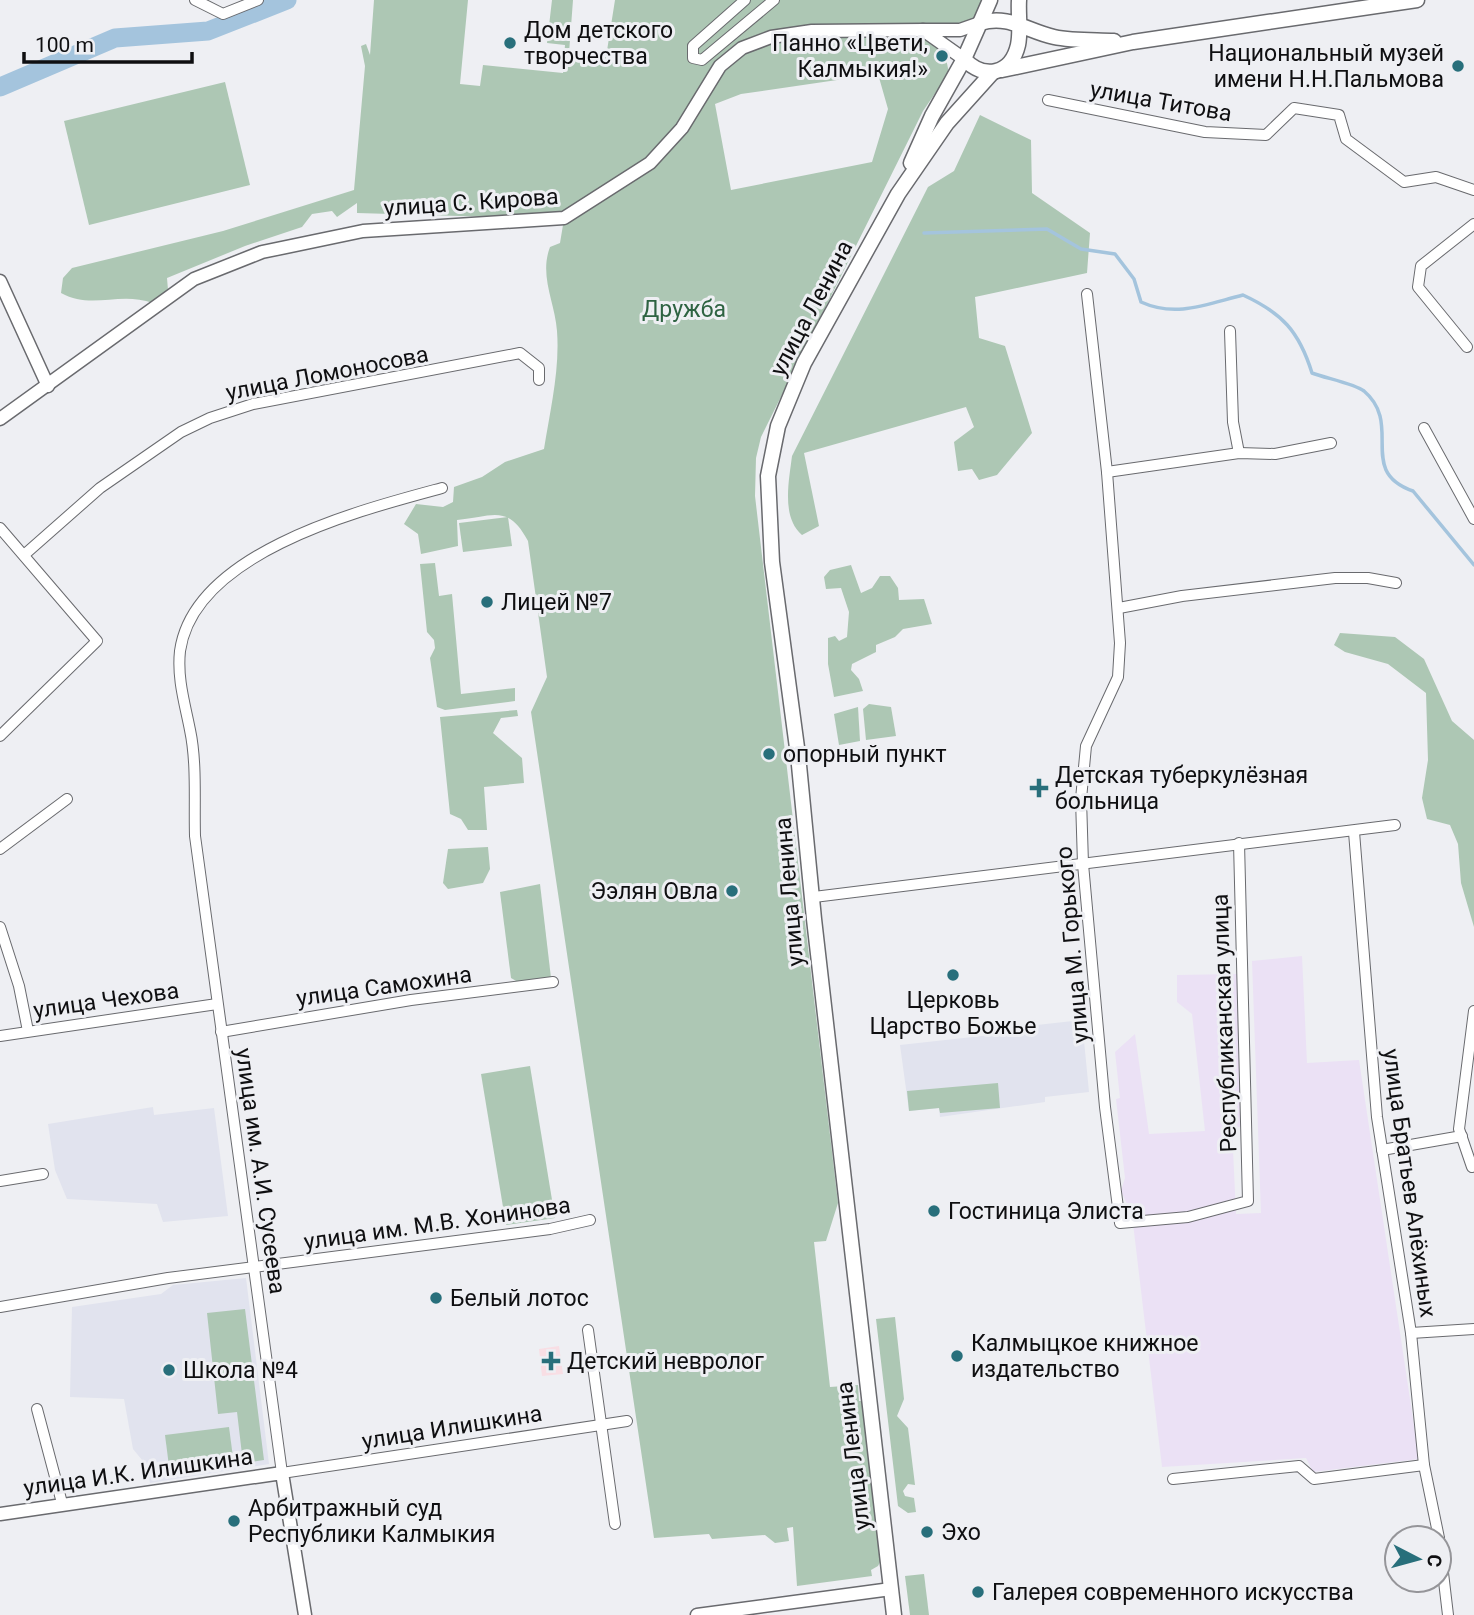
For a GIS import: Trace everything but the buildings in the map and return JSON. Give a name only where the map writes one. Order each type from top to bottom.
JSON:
[{"type":"main road","points":[[964,59],[989,0]]},
{"type":"main road","points":[[997,72],[1010,62],[1018,44],[1019,0]]},
{"type":"main road","points":[[923,30],[977,71],[997,72],[1133,42],[1417,0]]},
{"type":"main road","points":[[980,23],[1000,18],[1057,37],[1133,42]]},
{"type":"main road","name":"улица С. Кирова","points":[[0,419],[194,279],[240,259],[363,231],[564,218],[650,163],[682,128],[720,66],[742,48],[771,37],[812,30],[960,30],[980,23]]},
{"type":"main road","name":"улица Ленина","points":[[898,194],[932,116],[964,59]]},
{"type":"main road","name":"улица Ленина","points":[[894,1615],[815,931],[814,897],[798,755],[772,562],[768,476],[778,426],[804,363],[898,194],[947,123],[997,72]]},
{"type":"main road","points":[[0,281],[48,386]]},
{"type":"main road","name":"улица И.К. Илишкина","points":[[0,1514],[282,1473]]},
{"type":"main road","name":"улица им. А.И. Сусеева","points":[[282,1473],[304,1615]]},
{"type":"main road","points":[[697,1615],[891,1589]]},
{"type":"street","points":[[194,0],[223,14],[258,0]]},
{"type":"street","points":[[745,0],[693,46],[693,58],[702,60],[774,0]]},
{"type":"street","name":"улица Титова","points":[[1048,100],[1205,132],[1254,135],[1266,135],[1294,108],[1339,115],[1346,139],[1404,182],[1436,177],[1474,190]]},
{"type":"street","points":[[1467,347],[1418,287],[1421,266],[1474,224]]},
{"type":"street","name":"улица М. Горького","points":[[1087,294],[1119,608],[1118,677],[1086,746],[1081,799],[1083,864],[1105,1107],[1120,1223]]},
{"type":"street","points":[[1230,331],[1233,422],[1239,453]]},
{"type":"street","name":"улица Ломоносова","points":[[24,555],[100,488],[181,432],[228,412],[520,353],[539,368],[539,380]]},
{"type":"street","points":[[1424,428],[1474,519]]},
{"type":"street","points":[[1107,472],[1239,453],[1275,454],[1331,443]]},
{"type":"street","name":"улица им. А.И. Сусеева","points":[[282,1473],[195,836],[191,730],[184,710],[179,666],[184,633],[197,607],[215,588],[261,555],[299,536],[357,513],[442,488]]},
{"type":"street","points":[[0,528],[97,641],[0,736]]},
{"type":"street","points":[[1119,608],[1182,596],[1335,578],[1368,578],[1396,583]]},
{"type":"street","points":[[0,849],[67,799]]},
{"type":"street","points":[[814,897],[1395,825]]},
{"type":"street","name":"улица Братьев Алёхиных","points":[[1354,832],[1377,1117],[1411,1333],[1424,1465],[1436,1524]]},
{"type":"street","name":"Республиканская улица","points":[[1120,1223],[1188,1217],[1248,1201],[1239,844]]},
{"type":"street","points":[[0,927],[19,986],[27,1031]]},
{"type":"street","name":"улица Самохина","points":[[221,1032],[411,1000],[553,982]]},
{"type":"street","name":"улица Чехова","points":[[0,1036],[217,1004]]},
{"type":"street","points":[[1472,1167],[1459,1129],[1474,1011]]},
{"type":"street","points":[[1382,1150],[1462,1136]]},
{"type":"street","points":[[0,1181],[43,1174]]},
{"type":"street","name":"улица им. М.В. Хонинова","points":[[0,1307],[167,1278],[550,1229],[590,1220]]},
{"type":"street","points":[[1411,1333],[1474,1329]]},
{"type":"street","points":[[588,1330],[615,1524]]},
{"type":"street","points":[[37,1409],[62,1503]]},
{"type":"street","name":"улица Илишкина","points":[[282,1473],[627,1421]]},
{"type":"street","points":[[1173,1479],[1299,1466],[1314,1479],[1424,1465]]},
{"type":"street","name":"улица Братьев Алёхиных","points":[[1446,1594],[1448,1615]]},
{"type":"shaded area","points":[[1302,956],[1307,1063],[1359,1060],[1419,1459],[1313,1472],[1306,1458],[1162,1467],[1132,1215],[1121,1191],[1125,1178],[1116,1099],[1120,1098],[1115,1052],[1135,1034],[1149,1134],[1205,1131],[1192,1014],[1177,1002],[1177,975],[1237,974],[1242,1126],[1232,1129],[1236,1214],[1261,1213],[1252,961]]},
{"type":"shaded area","points":[[1082,1020],[1089,1092],[1045,1097],[1045,1102],[940,1117],[939,1108],[909,1111],[900,1045],[1037,1030],[1037,1025]]},
{"type":"shaded area","points":[[153,1107],[154,1115],[214,1108],[228,1216],[163,1222],[157,1204],[67,1199],[55,1170],[48,1124]]},
{"type":"shaded area","points":[[246,1278],[269,1464],[150,1483],[147,1466],[133,1449],[124,1399],[70,1397],[72,1307],[161,1294],[173,1285]]},
{"type":"shaded area","name":"Детский невролог","points":[[559,1346],[563,1374],[542,1376],[539,1349]]},
{"type":"green space","name":"Дружба","points":[[374,0],[468,0],[460,84],[480,86],[483,65],[563,73],[565,45],[547,43],[552,0],[573,0],[569,53],[606,57],[615,0],[984,0],[977,19],[949,25],[881,23],[882,34],[924,36],[944,49],[949,73],[923,111],[761,437],[756,458],[755,496],[838,1203],[826,1241],[814,1242],[830,1387],[858,1385],[859,1401],[862,1401],[881,1560],[878,1566],[871,1570],[872,1576],[797,1586],[793,1527],[787,1528],[789,1541],[775,1543],[765,1535],[712,1539],[709,1534],[654,1538],[531,712],[547,677],[528,541],[521,529],[507,517],[490,515],[457,520],[458,546],[421,554],[418,534],[404,524],[416,504],[443,507],[453,502],[454,487],[482,477],[505,462],[544,449],[558,346],[546,268],[550,247],[560,243],[564,219],[357,213],[357,203],[337,217],[332,211],[312,214],[302,227],[245,246],[167,278],[168,290],[153,303],[129,299],[84,300],[61,293],[63,278],[72,268],[223,231],[354,190],[365,66],[361,46],[366,44],[370,55]],"holes":[[[878,74],[888,109],[872,162],[731,190],[715,104],[741,94]]]},
{"type":"green space","points":[[225,82],[250,185],[89,225],[64,121]]},
{"type":"green space","points":[[980,115],[1031,140],[1032,193],[1090,233],[1087,273],[975,297],[979,338],[1005,346],[1032,433],[997,475],[979,480],[972,469],[958,471],[954,442],[974,427],[966,407],[804,453],[819,526],[802,535],[791,519],[789,509],[788,487],[792,456],[928,187],[954,171]]},
{"type":"green space","points":[[508,517],[512,546],[463,552],[459,523]]},
{"type":"green space","points":[[435,563],[439,596],[452,594],[461,694],[515,688],[515,701],[445,710],[437,707],[430,658],[435,648],[434,640],[427,632],[420,564]]},
{"type":"green space","points":[[851,565],[861,593],[872,588],[880,576],[890,576],[898,588],[899,600],[924,599],[932,624],[903,629],[895,637],[876,645],[876,652],[852,664],[851,670],[859,679],[863,691],[834,697],[828,664],[828,638],[835,636],[839,641],[847,637],[849,612],[841,588],[826,589],[824,577],[830,570]]},
{"type":"green space","points":[[1340,633],[1395,637],[1424,659],[1452,721],[1474,740],[1474,927],[1461,883],[1458,844],[1450,825],[1427,819],[1422,798],[1428,760],[1426,693],[1388,664],[1345,652],[1334,645]]},
{"type":"green space","points":[[869,704],[891,707],[896,736],[866,740],[863,709]]},
{"type":"green space","points":[[858,707],[860,741],[839,745],[834,714]]},
{"type":"green space","points":[[517,710],[518,716],[501,718],[493,733],[522,758],[524,783],[484,787],[487,830],[468,830],[461,819],[450,814],[440,717]]},
{"type":"green space","points":[[488,847],[490,869],[483,883],[448,889],[443,883],[448,849]]},
{"type":"green space","points":[[540,884],[551,978],[518,982],[511,978],[500,892]]},
{"type":"green space","points":[[530,1066],[555,1218],[506,1225],[481,1074]]},
{"type":"green space","points":[[998,1083],[1000,1108],[940,1113],[939,1108],[909,1111],[907,1091]]},
{"type":"green space","points":[[245,1309],[264,1460],[243,1463],[237,1412],[218,1414],[207,1313]]},
{"type":"green space","points":[[895,1317],[904,1399],[897,1416],[908,1428],[915,1485],[908,1484],[903,1491],[905,1496],[914,1498],[916,1512],[908,1513],[898,1506],[876,1319]]},
{"type":"green space","points":[[229,1427],[234,1465],[170,1474],[165,1435]]},
{"type":"green space","points":[[924,1574],[929,1615],[910,1615],[905,1576]]},
{"type":"waterway","points":[[0,87],[115,38],[208,31],[287,0]]},
{"type":"waterway","points":[[924,233],[1047,229],[1081,249],[1115,254],[1134,279],[1141,302],[1154,307],[1192,308],[1243,295],[1257,302],[1279,317],[1295,335],[1312,373],[1360,388],[1375,404],[1381,418],[1383,460],[1387,472],[1396,482],[1413,491],[1474,565]]},
{"type":"place","name":"Дом детского творчества","points":[[510,43]]},
{"type":"place","name":"Панно «Цвети, Калмыкия!»","points":[[942,56]]},
{"type":"place","name":"Национальный музей имени Н.Н.Пальмова","points":[[1458,66]]},
{"type":"place","name":"Лицей №7","points":[[487,602]]},
{"type":"place","name":"опорный пункт","points":[[769,754]]},
{"type":"place","name":"Детская туберкулёзная больница","points":[[1039,788]]},
{"type":"place","name":"Ээлян Овла","points":[[732,891]]},
{"type":"place","name":"Церковь Царство Божье","points":[[953,975]]},
{"type":"place","name":"Гостиница Элиста","points":[[934,1211]]},
{"type":"place","name":"Белый лотос","points":[[436,1298]]},
{"type":"place","name":"Калмыцкое книжное издательство","points":[[957,1356]]},
{"type":"place","name":"Детский невролог","points":[[551,1361]]},
{"type":"place","name":"Школа №4","points":[[169,1370]]},
{"type":"place","name":"Арбитражный суд Республики Калмыкия","points":[[234,1521]]},
{"type":"place","name":"Эхо","points":[[927,1532]]},
{"type":"place","name":"Галерея современного искусства","points":[[978,1592]]}]
